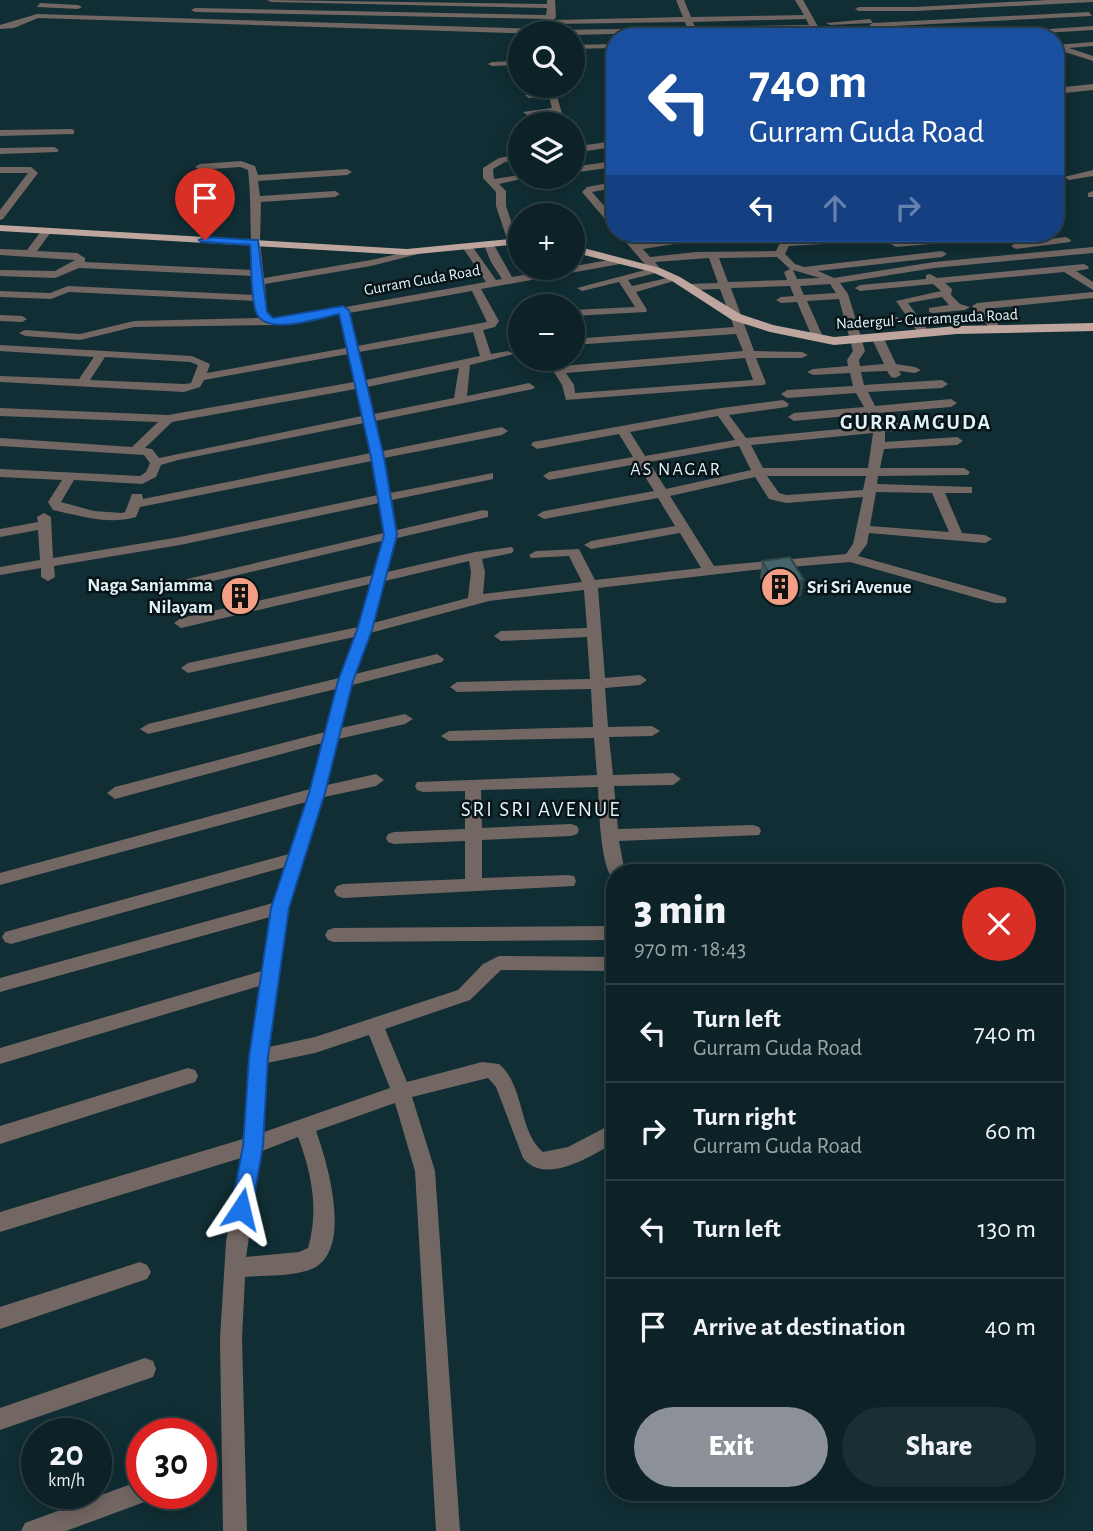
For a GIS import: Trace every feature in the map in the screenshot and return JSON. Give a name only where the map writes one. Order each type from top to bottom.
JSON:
[{"type":"main road","points":[[0,228],[360,250],[431,250],[508,243]]},
{"type":"main road","name":"Nadergul - Gurramguda Road","points":[[585,251],[620,261],[653,263],[738,324],[817,337],[855,340],[996,329],[1093,327]]},
{"type":"street","points":[[186,22],[202,0]]},
{"type":"street","points":[[271,0],[421,2],[551,15]]},
{"type":"street","points":[[853,0],[877,28]]},
{"type":"street","points":[[859,9],[915,9],[1093,0]]},
{"type":"street","points":[[1071,1],[1092,12]]},
{"type":"street","points":[[412,29],[421,2]]},
{"type":"street","points":[[40,5],[81,3]]},
{"type":"street","points":[[69,18],[81,3]]},
{"type":"street","points":[[789,6],[800,3],[813,27],[796,28]]},
{"type":"street","points":[[671,9],[682,4],[698,8]]},
{"type":"street","points":[[682,4],[691,28]]},
{"type":"street","points":[[962,6],[989,28]]},
{"type":"street","points":[[915,9],[928,22]]},
{"type":"street","points":[[195,10],[417,17],[807,17]]},
{"type":"street","points":[[0,27],[11,26],[33,16],[412,29],[551,15],[565,11]]},
{"type":"street","points":[[830,23],[979,21],[1092,12]]},
{"type":"street","points":[[551,15],[558,33],[606,33]]},
{"type":"street","points":[[1065,29],[1093,28]]},
{"type":"street","points":[[1065,29],[1088,44]]},
{"type":"street","points":[[1064,46],[1088,44]]},
{"type":"street","points":[[585,47],[606,46]]},
{"type":"street","points":[[1064,50],[1093,59]]},
{"type":"street","points":[[492,64],[508,63]]},
{"type":"street","points":[[1064,90],[1093,87]]},
{"type":"street","points":[[527,112],[556,110],[554,98]]},
{"type":"street","points":[[0,133],[71,132]]},
{"type":"street","points":[[585,147],[606,145]]},
{"type":"street","points":[[0,151],[54,150]]},
{"type":"street","points":[[508,159],[488,168],[488,177],[501,191],[501,206],[508,222]]},
{"type":"street","points":[[585,168],[606,165]]},
{"type":"street","points":[[200,167],[252,167],[260,298],[262,312],[270,321]]},
{"type":"street","points":[[0,170],[31,170],[33,173],[0,218]]},
{"type":"street","points":[[254,178],[348,173]]},
{"type":"street","points":[[1069,177],[1093,173]]},
{"type":"street","points":[[492,182],[508,180]]},
{"type":"street","points":[[606,186],[587,192],[606,206]]},
{"type":"street","points":[[256,199],[335,194]]},
{"type":"street","points":[[30,253],[46,232]]},
{"type":"street","points":[[634,242],[640,247],[670,242]]},
{"type":"street","points":[[637,242],[653,263]]},
{"type":"street","points":[[895,242],[919,268],[948,291],[946,293],[957,308]]},
{"type":"street","points":[[955,242],[974,261]]},
{"type":"street","points":[[788,267],[822,270],[1047,242]]},
{"type":"street","points":[[582,288],[622,279],[653,263],[696,255],[714,257],[785,243],[792,281],[817,337]]},
{"type":"street","points":[[489,245],[496,262],[509,281]]},
{"type":"street","points":[[468,248],[493,284]]},
{"type":"street","points":[[0,273],[54,275],[77,265],[259,278],[371,263],[431,250]]},
{"type":"street","points":[[781,300],[799,299],[885,274],[919,268],[1093,250]]},
{"type":"street","points":[[0,252],[77,256],[81,260],[77,265]]},
{"type":"street","points":[[1051,253],[1065,268],[1093,287]]},
{"type":"street","points":[[559,371],[568,385],[570,397],[760,383],[714,257]]},
{"type":"street","points":[[998,258],[1009,272]]},
{"type":"street","name":"Gurram Guda Road","points":[[25,333],[80,337],[134,324],[278,322],[620,261]]},
{"type":"street","points":[[872,262],[885,274]]},
{"type":"street","points":[[688,287],[792,281],[838,289],[1084,267]]},
{"type":"street","points":[[822,270],[838,289],[851,324],[859,351],[853,360],[860,391],[873,409],[879,428],[880,446],[860,544],[850,558]]},
{"type":"street","points":[[585,312],[642,310],[622,279]]},
{"type":"street","points":[[629,290],[676,279]]},
{"type":"street","points":[[878,286],[902,301],[946,293]]},
{"type":"street","points":[[201,377],[353,351],[477,327],[494,321],[475,287]]},
{"type":"street","points":[[0,294],[51,296],[68,289],[260,298]]},
{"type":"street","points":[[933,310],[1093,295]]},
{"type":"street","points":[[915,320],[936,315],[921,298]]},
{"type":"street","points":[[902,301],[924,333]]},
{"type":"street","points":[[977,306],[996,329]]},
{"type":"street","points":[[235,1531],[231,1339],[236,1242],[253,1146],[258,1057],[280,908],[317,793],[345,681],[365,630],[391,535],[378,457],[343,310]]},
{"type":"street","points":[[0,318],[22,319]]},
{"type":"street","points":[[851,324],[897,320]]},
{"type":"street","points":[[585,341],[738,324]]},
{"type":"street","points":[[477,327],[486,358]]},
{"type":"street","points":[[878,339],[894,373]]},
{"type":"street","points":[[0,348],[198,360],[204,364],[196,385],[184,388],[0,379]]},
{"type":"street","points":[[82,383],[102,354]]},
{"type":"street","points":[[0,412],[168,419],[359,385],[508,354]]},
{"type":"street","points":[[585,363],[750,354],[802,355]]},
{"type":"street","points":[[460,401],[465,363]]},
{"type":"street","points":[[813,372],[855,370],[894,373],[915,370]]},
{"type":"street","points":[[537,445],[785,399],[942,384]]},
{"type":"street","points":[[156,463],[243,443],[529,387]]},
{"type":"street","points":[[793,416],[951,403]]},
{"type":"street","points":[[721,412],[743,442],[774,496],[786,499],[869,490],[967,489]]},
{"type":"street","points":[[135,451],[168,419]]},
{"type":"street","points":[[549,476],[743,442],[964,420]]},
{"type":"street","points":[[622,429],[639,461],[709,570]]},
{"type":"street","points":[[135,504],[502,431]]},
{"type":"street","points":[[880,446],[957,440]]},
{"type":"street","points":[[0,442],[148,452],[156,463]]},
{"type":"street","points":[[0,473],[142,480],[152,474],[156,463]]},
{"type":"street","points":[[544,515],[661,494],[759,472],[964,472]]},
{"type":"street","points":[[71,476],[54,502],[58,507],[93,515],[122,517],[131,514],[142,480]]},
{"type":"street","points":[[0,571],[47,570],[489,476]]},
{"type":"street","points":[[937,489],[957,536]]},
{"type":"street","points":[[187,583],[483,514]]},
{"type":"street","points":[[0,533],[44,521],[47,570]]},
{"type":"street","points":[[591,545],[682,529]]},
{"type":"street","points":[[863,529],[985,538]]},
{"type":"street","points":[[181,623],[507,550]]},
{"type":"street","points":[[536,555],[573,552],[591,586],[600,734],[615,864]]},
{"type":"street","points":[[475,556],[478,572],[489,597]]},
{"type":"street","points":[[188,668],[365,630],[489,597],[709,570],[850,558],[1000,600]]},
{"type":"street","points":[[501,635],[595,632]]},
{"type":"street","points":[[148,729],[437,659]]},
{"type":"street","points":[[457,687],[598,684],[640,680]]},
{"type":"street","points":[[115,793],[332,735],[405,719]]},
{"type":"street","points":[[449,736],[652,731]]},
{"type":"street","points":[[423,786],[673,779]]},
{"type":"street","points":[[0,879],[317,793],[376,780]]},
{"type":"street","points":[[473,786],[474,886]]},
{"type":"street","points":[[394,838],[571,830]]},
{"type":"street","points":[[610,835],[753,831]]},
{"type":"street","points":[[11,937],[296,858]]},
{"type":"street","points":[[343,891],[568,881]]},
{"type":"street","points":[[0,985],[280,908]]},
{"type":"street","points":[[334,935],[606,933]]},
{"type":"street","points":[[258,1057],[286,1052],[375,1026],[464,995],[475,987],[492,965],[499,963],[606,964]]},
{"type":"street","points":[[0,1056],[270,976]]},
{"type":"street","points":[[375,1026],[401,1093],[425,1171],[448,1531]]},
{"type":"street","points":[[0,1222],[253,1146],[304,1126],[467,1073],[492,1070],[503,1081],[527,1145],[532,1156],[539,1161],[551,1161],[578,1152],[606,1136]]},
{"type":"street","points":[[0,1135],[188,1076]]},
{"type":"street","points":[[235,1268],[299,1262],[317,1254],[325,1205],[322,1174],[304,1126]]},
{"type":"street","points":[[0,1318],[140,1272]]},
{"type":"street","points":[[0,1419],[145,1369]]},
{"type":"street","points":[[33,1531],[126,1498]]},
{"type":"building","points":[[790,557],[804,580],[775,584],[762,561]]},
{"type":"building","points":[[248,579],[254,595],[229,600],[223,585]]},
{"type":"place","name":"Sri Sri Avenue","points":[[780,587]]},
{"type":"place","name":"Naga Sanjamma Nilayam","points":[[240,596]]},
{"type":"district","name":"GURRAMGUDA","points":[[916,422]]},
{"type":"district","name":"AS NAGAR","points":[[676,470]]},
{"type":"district","name":"SRI SRI AVENUE","points":[[541,809]]},
{"type":"route","points":[[205,240],[255,242],[262,312],[270,321],[278,322],[343,310],[378,457],[391,535],[365,630],[345,681],[317,793],[280,908],[258,1057],[253,1146],[241,1209]]}]
